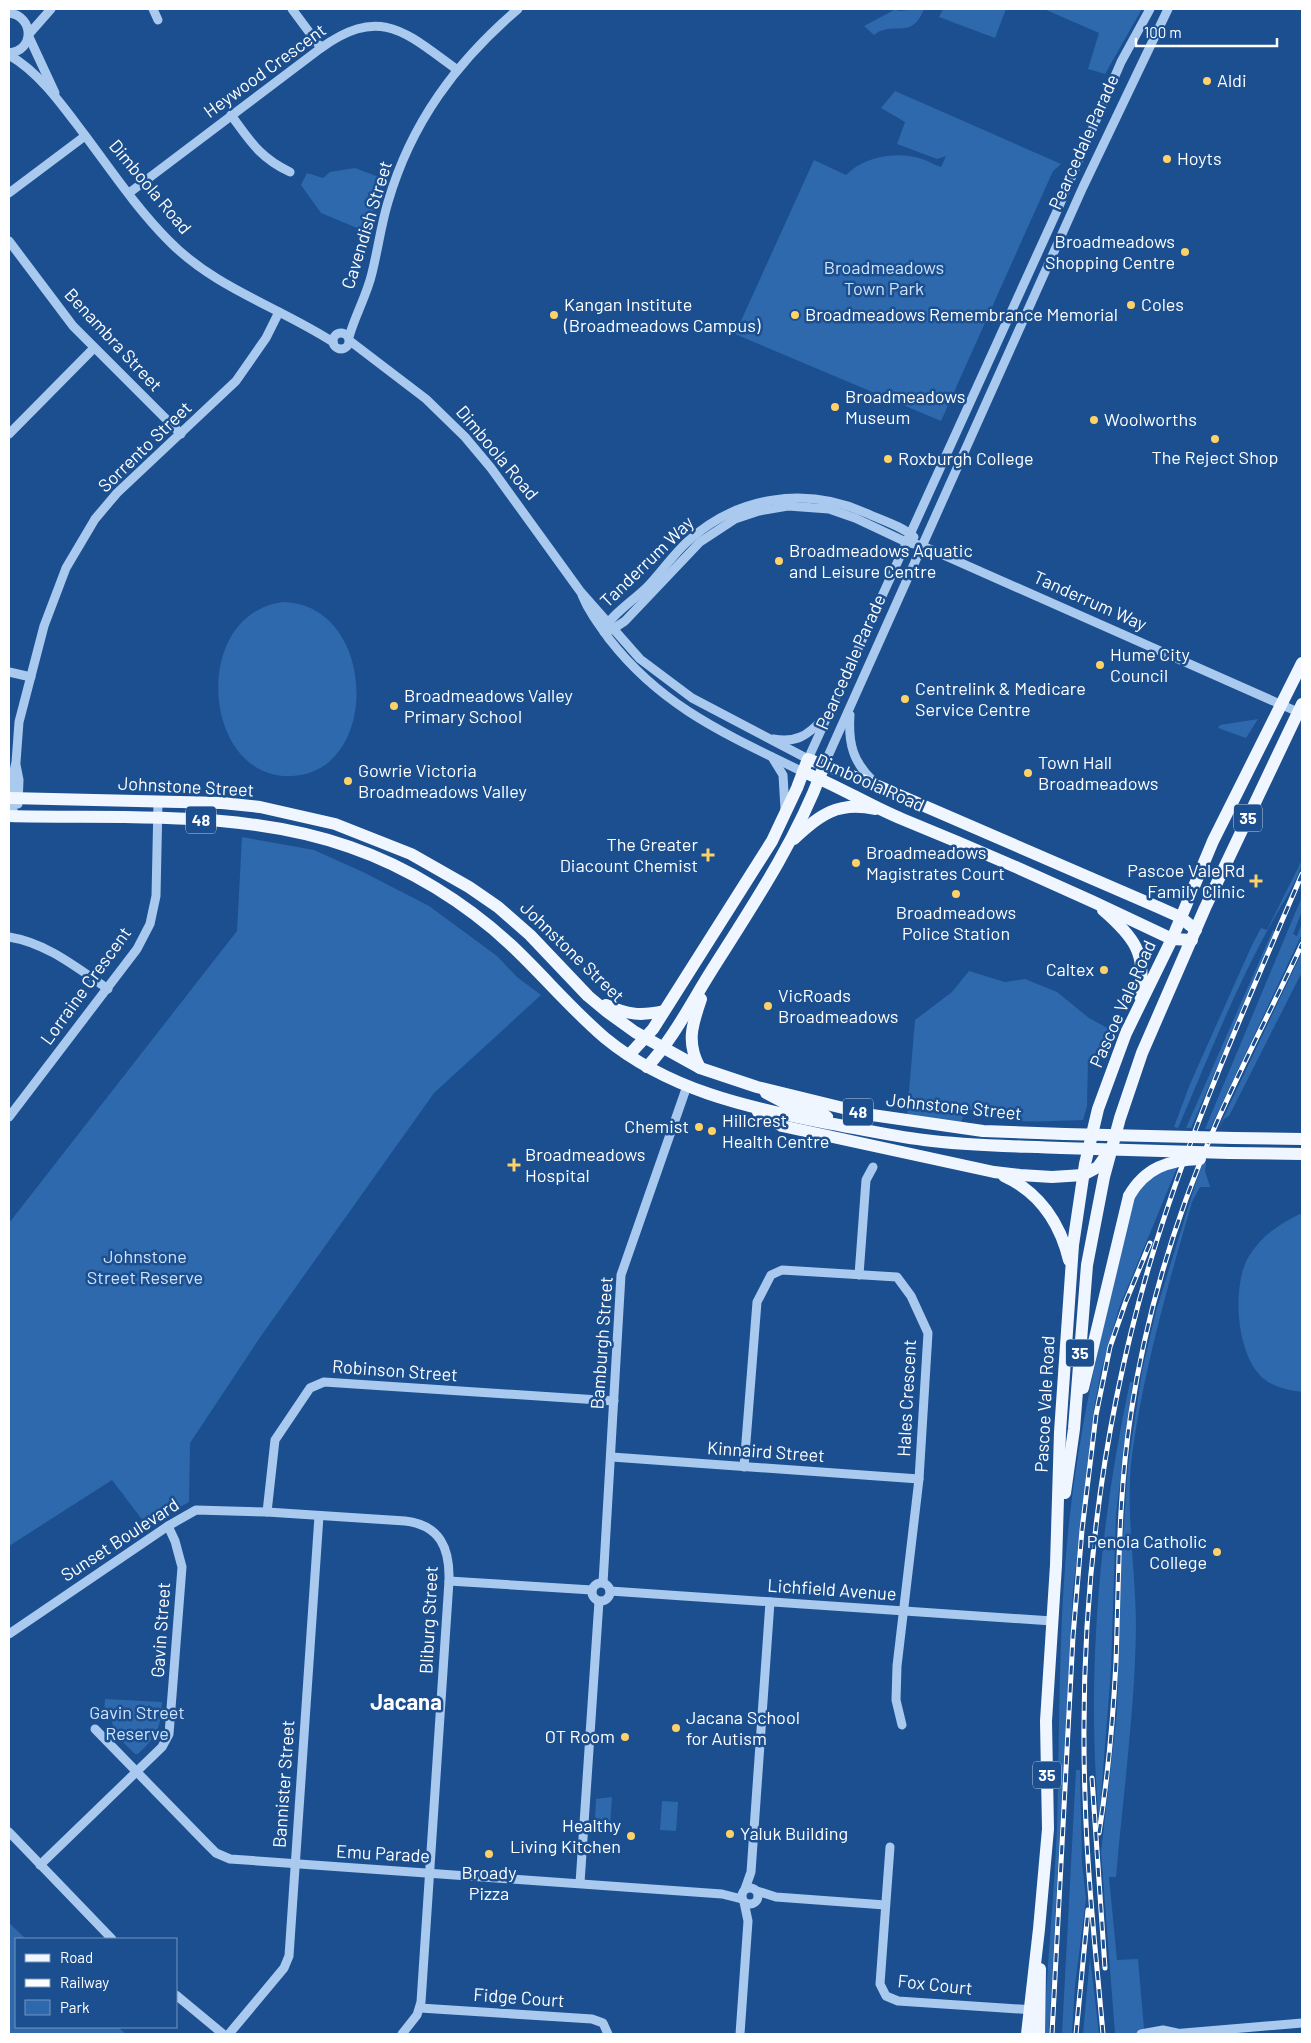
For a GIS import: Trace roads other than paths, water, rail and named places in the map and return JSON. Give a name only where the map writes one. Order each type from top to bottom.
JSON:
[{"type":"main road","name":"Pascoe Vale Road","points":[[1026,2034],[1034,2010],[1048,1829],[1046,1721],[1056,1565],[1060,1432],[1071,1269],[1083,1175],[1098,1109],[1137,1008],[1172,938],[1195,879],[1280,703],[1302,663]]},
{"type":"main road","name":"Pascoe Vale Road","points":[[1056,1565],[1074,1428],[1087,1265],[1104,1177],[1142,1054],[1194,935],[1300,708]]},
{"type":"main road","name":"Dimboola Road","points":[[808,759],[878,786],[1180,917],[1194,935]]},
{"type":"main road","name":"Pearcedale Parade","points":[[629,1055],[646,1038],[772,841],[786,814],[808,759]]},
{"type":"main road","name":"Pearcedale Parade","points":[[647,1067],[664,1049],[788,845],[824,765]]},
{"type":"main road","name":"Dimboola Road","points":[[803,772],[883,810],[948,836],[1172,938],[1194,935]]},
{"type":"main road","name":"Johnstone Street","points":[[13,798],[222,803],[260,807],[305,816],[356,831],[411,854],[469,886],[498,906],[530,935],[588,996],[646,1038],[700,1068],[757,1086],[872,1115],[919,1124],[983,1131],[1302,1139]]},
{"type":"main road","points":[[788,845],[814,819],[830,811],[864,806],[883,810]]},
{"type":"main road","name":"Johnstone Street","points":[[12,816],[158,819],[248,824],[301,833],[350,847],[383,860],[449,897],[497,932],[592,1026],[629,1055],[647,1067],[688,1086],[740,1105],[927,1141],[1061,1148],[1229,1153]]},
{"type":"main road","points":[[301,833],[305,816]]},
{"type":"main road","points":[[1093,901],[1129,936],[1139,950],[1142,973],[1137,1008]]},
{"type":"main road","points":[[729,908],[745,917]]},
{"type":"main road","points":[[700,1068],[693,1055],[691,1040],[697,1010],[709,975]]},
{"type":"main road","points":[[588,996],[617,1010],[633,1015],[643,1016],[664,1011]]},
{"type":"main road","points":[[757,1086],[781,1102],[822,1112],[827,1117],[825,1122]]},
{"type":"main road","points":[[740,1105],[761,1113],[782,1126],[994,1172],[1043,1177],[1083,1175],[1098,1167],[1114,1143]]},
{"type":"main road","points":[[1074,1428],[1129,1196],[1141,1179],[1159,1166],[1178,1161],[1211,1159],[1229,1153]]},
{"type":"main road","name":"48","points":[[1229,1153],[1302,1154]]},
{"type":"main road","points":[[994,1172],[1024,1188],[1044,1208],[1061,1234],[1071,1269]]},
{"type":"main road","name":"Pascoe Vale Road","points":[[1034,2010],[1040,2034]]},
{"type":"street","points":[[10,13],[23,9]]},
{"type":"street","points":[[9,54],[21,50],[29,36],[51,9]]},
{"type":"street","points":[[153,9],[158,20]]},
{"type":"street","points":[[292,9],[321,48]]},
{"type":"street","name":"Cavendish Street","points":[[333,342],[334,337],[345,338],[372,275],[388,203],[401,163],[426,115],[456,69],[492,32],[518,9]]},
{"type":"street","name":"Pearcedale Parade","points":[[808,759],[1057,211],[1120,62],[1150,9]]},
{"type":"street","name":"Pearcedale Parade","points":[[824,765],[1086,180],[1168,9]]},
{"type":"street","name":"Dimboola Road","points":[[10,13],[22,18],[26,22],[29,36],[57,98]]},
{"type":"street","name":"Heywood Crescent","points":[[128,193],[321,48],[353,29],[385,27],[414,37],[456,69]]},
{"type":"street","name":"Dimboola Road","points":[[9,54],[19,61],[57,98],[128,193],[164,236],[190,260],[233,289],[308,326],[333,342],[338,348],[345,338]]},
{"type":"street","points":[[231,115],[259,153],[275,165],[290,172]]},
{"type":"street","points":[[9,193],[85,136]]},
{"type":"street","name":"Benambra Street","points":[[9,241],[63,313],[94,348],[181,434]]},
{"type":"street","name":"Sorrento Street","points":[[12,816],[12,780],[16,762],[19,722],[52,601],[66,568],[82,539],[117,493],[236,381],[266,338],[279,312]]},
{"type":"street","name":"Dimboola Road","points":[[308,326],[345,338],[426,399],[465,437],[491,468],[609,628],[637,671],[663,695],[685,710],[803,772]]},
{"type":"street","points":[[9,434],[12,423],[94,348]]},
{"type":"street","name":"Tanderrum Way","points":[[609,628],[625,621],[656,590],[692,549],[721,528],[748,514],[788,506],[829,509],[908,537],[923,546],[1280,703],[1300,708]]},
{"type":"street","name":"Dimboola Road","points":[[609,628],[646,664],[692,698],[808,759]]},
{"type":"street","points":[[9,672],[31,677]]},
{"type":"street","points":[[685,710],[692,698]]},
{"type":"street","points":[[850,708],[849,736],[852,753],[861,769],[878,786]]},
{"type":"street","points":[[763,737],[788,741],[800,738],[810,732],[827,714]]},
{"type":"street","points":[[771,756],[783,775],[786,814]]},
{"type":"street","name":"Lorraine Crescent","points":[[9,1117],[137,949],[154,912],[158,802]]},
{"type":"street","points":[[9,937],[27,941],[56,954],[108,988]]},
{"type":"street","name":"Bamburgh Street","points":[[603,1583],[612,1457],[621,1276],[688,1086]]},
{"type":"street","points":[[859,1275],[866,1180],[873,1167]]},
{"type":"street","name":"Hales Crescent","points":[[744,1467],[757,1302],[771,1275],[782,1270],[897,1277],[911,1296],[928,1333],[919,1479],[896,1697],[902,1726]]},
{"type":"street","name":"Robinson Street","points":[[267,1512],[274,1440],[310,1388],[317,1384],[324,1382],[614,1401]]},
{"type":"street","name":"Kinnaird Street","points":[[612,1457],[919,1479]]},
{"type":"street","name":"Sunset Boulevard","points":[[9,1634],[168,1526],[196,1510],[319,1516]]},
{"type":"street","name":"Bliburg Street","points":[[319,1516],[405,1521],[424,1525],[433,1531],[445,1547],[450,1564],[420,2008],[414,2020],[402,2034]]},
{"type":"street","name":"Bannister Street","points":[[229,2034],[287,1961],[319,1516]]},
{"type":"street","name":"Gavin Street","points":[[40,1865],[162,1747],[171,1727],[182,1567],[179,1553],[168,1526]]},
{"type":"street","points":[[449,1581],[592,1590]]},
{"type":"street","points":[[603,1583],[610,1591],[606,1599],[599,1601],[594,1598],[592,1590],[595,1584],[603,1583]]},
{"type":"street","name":"Lichfield Avenue","points":[[610,1591],[1052,1621]]},
{"type":"street","points":[[580,1883],[599,1601]]},
{"type":"street","points":[[740,2034],[748,1921],[744,1895],[751,1872],[770,1602]]},
{"type":"street","name":"Emu Parade","points":[[95,1729],[207,1844],[222,1856],[240,1860],[295,1865],[744,1895]]},
{"type":"street","points":[[9,1832],[111,1938]]},
{"type":"street","name":"Fox Court","points":[[890,1848],[880,1984],[886,1996],[898,2001],[1034,2010]]},
{"type":"street","points":[[748,1921],[755,1902],[756,1890],[751,1872]]},
{"type":"street","points":[[744,1895],[756,1890],[776,1897],[885,1905]]},
{"type":"street","points":[[744,1895],[755,1902],[776,1897]]},
{"type":"street","points":[[178,1997],[223,2034]]},
{"type":"street","name":"Fidge Court","points":[[420,2008],[592,2019],[602,2023],[608,2034]]},
{"type":"street","points":[[1140,2034],[1163,2030],[1175,2034],[1276,2030],[1302,2023]]},
{"type":"railway","points":[[1103,2034],[1088,1855],[1084,1728],[1089,1594],[1105,1461],[1117,1395],[1132,1330],[1165,1216],[1200,1117],[1302,874]]},
{"type":"railway","points":[[1099,1833],[1108,1770],[1113,1705],[1124,1475],[1131,1413],[1145,1339],[1175,1230],[1201,1159],[1302,944]]},
{"type":"railway","points":[[1052,2034],[1073,1636],[1082,1530],[1096,1415],[1110,1347],[1126,1301],[1150,1243]]},
{"type":"railway","points":[[1092,1778],[1105,1968]]},
{"type":"railway","points":[[1076,2034],[1088,1910]]},
{"type":"place","name":"Aldi","points":[[1207,81]]},
{"type":"place","name":"Hoyts","points":[[1167,159]]},
{"type":"place","name":"Broadmeadows Shopping Centre","points":[[1185,252]]},
{"type":"place","name":"Coles","points":[[1131,305]]},
{"type":"place","name":"Kangan Institute (Broadmeadows Campus)","points":[[554,315]]},
{"type":"place","name":"Broadmeadows Remembrance Memorial","points":[[795,315]]},
{"type":"place","name":"Broadmeadows Museum","points":[[835,407]]},
{"type":"place","name":"Woolworths","points":[[1094,420]]},
{"type":"place","name":"The Reject Shop","points":[[1215,439]]},
{"type":"place","name":"Roxburgh College","points":[[888,459]]},
{"type":"place","name":"Broadmeadows Aquatic and Leisure Centre","points":[[779,561]]},
{"type":"place","name":"Hume City Council","points":[[1100,665]]},
{"type":"place","name":"Centrelink & Medicare Service Centre","points":[[905,699]]},
{"type":"place","name":"Broadmeadows Valley Primary School","points":[[394,706]]},
{"type":"place","name":"Town Hall Broadmeadows","points":[[1028,773]]},
{"type":"place","name":"Gowrie Victoria Broadmeadows Valley","points":[[348,781]]},
{"type":"place","name":"The Greater Diacount Chemist","points":[[708,855]]},
{"type":"place","name":"Broadmeadows Magistrates Court","points":[[856,863]]},
{"type":"place","name":"Pascoe Vale Rd Family Clinic","points":[[1256,881]]},
{"type":"place","name":"Broadmeadows Police Station","points":[[956,894]]},
{"type":"place","name":"Caltex","points":[[1104,970]]},
{"type":"place","name":"VicRoads Broadmeadows","points":[[768,1006]]},
{"type":"place","name":"Chemist","points":[[699,1127]]},
{"type":"place","name":"Hillcrest Health Centre","points":[[712,1131]]},
{"type":"place","name":"Broadmeadows Hospital","points":[[514,1165]]},
{"type":"place","name":"Penola Catholic College","points":[[1217,1552]]},
{"type":"place","name":"Jacana School for Autism","points":[[676,1728]]},
{"type":"place","name":"OT Room","points":[[625,1737]]},
{"type":"place","name":"Yaluk Building","points":[[730,1834]]},
{"type":"place","name":"Healthy Living Kitchen","points":[[631,1836]]},
{"type":"place","name":"Broady Pizza","points":[[489,1854]]},
{"type":"district","name":"Jacana","points":[[406,1702]]},
{"type":"park label","name":"Broadmeadows Town Park","points":[[884,278]]},
{"type":"park label","name":"Johnstone Street Reserve","points":[[145,1267]]},
{"type":"park label","name":"Gavin Street Reserve","points":[[137,1724]]}]
